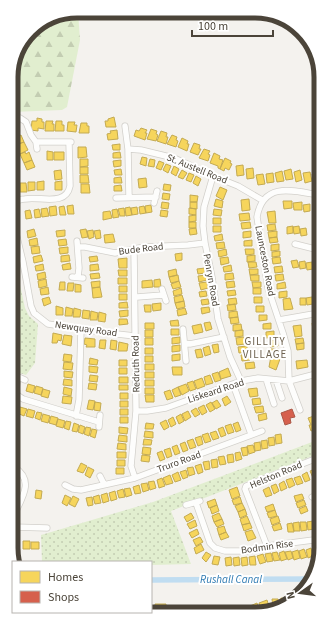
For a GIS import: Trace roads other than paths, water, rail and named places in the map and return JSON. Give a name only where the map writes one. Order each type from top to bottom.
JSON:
[{"type":"street","points":[[20,118],[26,122],[31,135],[36,142],[37,149]]},
{"type":"street","points":[[125,126],[128,150],[130,197]]},
{"type":"street","points":[[18,201],[25,198],[56,199],[67,195],[70,186],[70,142],[36,142]]},
{"type":"street","name":"St. Austell Road","points":[[128,150],[149,151],[174,158],[238,186],[262,200]]},
{"type":"street","name":"Penryn Road","points":[[213,176],[204,207],[205,243],[218,319],[230,357],[241,381]]},
{"type":"street","points":[[262,200],[273,192],[298,191],[314,194]]},
{"type":"street","points":[[116,198],[156,194],[154,203]]},
{"type":"street","name":"Launceston Road","points":[[262,200],[258,207],[257,217],[268,288],[288,351],[289,381],[300,410]]},
{"type":"street","name":"Bude Road","points":[[77,277],[77,244],[115,253],[144,247],[205,243]]},
{"type":"street","name":"Newquay Road","points":[[18,244],[31,306],[34,313],[48,324],[135,336]]},
{"type":"street","points":[[298,247],[314,249]]},
{"type":"street","name":"Redruth Road","points":[[134,249],[136,411],[131,466],[135,478]]},
{"type":"street","points":[[135,296],[164,295]]},
{"type":"street","points":[[279,320],[314,314]]},
{"type":"street","points":[[76,416],[81,328]]},
{"type":"street","points":[[184,329],[186,361]]},
{"type":"street","points":[[185,343],[190,344],[224,337]]},
{"type":"street","name":"Liskeard Road","points":[[136,411],[166,408],[241,381],[258,378],[289,381],[314,375]]},
{"type":"street","points":[[266,379],[274,404]]},
{"type":"street","points":[[276,380],[282,398]]},
{"type":"street","points":[[233,384],[251,434]]},
{"type":"street","points":[[18,396],[23,399],[99,424],[100,415]]},
{"type":"street","name":"Truro Road","points":[[65,486],[77,490],[135,478],[262,430]]},
{"type":"street","name":"Helston Road","points":[[267,546],[245,489],[246,486],[314,458]]},
{"type":"street","points":[[18,469],[21,471],[26,484],[18,506]]},
{"type":"street","points":[[100,476],[104,484]]},
{"type":"street","name":"Bodmin Rise","points":[[186,505],[198,502],[210,543],[215,548],[226,551],[246,551],[267,546],[314,540]]},
{"type":"street","points":[[18,528],[47,528]]},
{"type":"waterway","name":"Rushall Canal","points":[[152,580],[305,579]]},
{"type":"district","name":"GILLITY VILLAGE","points":[[265,347]]}]
